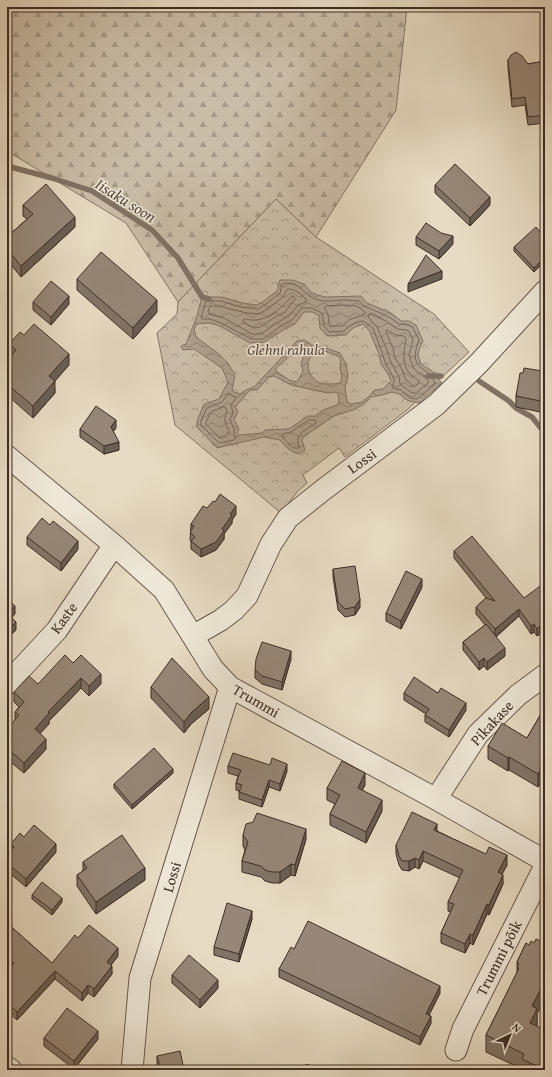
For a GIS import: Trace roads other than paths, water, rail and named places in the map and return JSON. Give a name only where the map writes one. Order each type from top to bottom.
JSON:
[{"type":"street","name":"Lossi","points":[[193,636],[221,620],[234,610],[247,596],[271,544],[288,518],[436,405],[479,363],[545,291]]},
{"type":"street","name":"Trummi","points":[[7,456],[114,545],[164,590],[213,669],[230,687],[436,799],[545,861]]},
{"type":"street","name":"Kaste","points":[[7,684],[57,630],[114,545]]},
{"type":"street","name":"Pikakase","points":[[436,799],[478,734],[518,695],[545,675]]},
{"type":"street","name":"Lossi","points":[[132,1070],[140,978],[230,687]]},
{"type":"street","name":"Trummi põik","points":[[456,1050],[463,1029],[545,866]]},
{"type":"street","points":[[7,1067],[12,1070]]},
{"type":"water","points":[[280,280],[292,280],[304,284],[311,292],[317,295],[326,297],[361,296],[367,303],[391,313],[401,321],[409,321],[416,325],[423,341],[418,355],[421,364],[432,371],[442,383],[419,403],[409,401],[399,394],[392,392],[371,397],[364,404],[353,410],[334,416],[306,435],[302,440],[305,450],[299,454],[290,450],[280,440],[264,437],[217,448],[197,427],[197,421],[204,404],[219,399],[228,382],[222,368],[194,349],[183,350],[181,346],[186,344],[196,319],[202,297],[222,297],[242,303],[257,305],[278,290]],"holes":[[[304,312],[312,312],[319,316],[320,328],[327,336],[346,335],[353,328],[363,324],[369,330],[379,354],[381,364],[391,381],[383,389],[375,390],[363,402],[351,404],[347,402],[345,387],[348,376],[346,364],[340,353],[312,345],[304,340],[297,341],[254,387],[240,394],[232,390],[235,375],[228,363],[219,354],[196,337],[194,329],[197,324],[209,323],[220,326],[250,343],[264,342],[295,324]],[[303,346],[307,350],[301,363],[303,371],[297,382],[289,380],[276,371],[276,368]],[[322,350],[340,357],[342,377],[340,383],[323,384],[313,378],[308,363],[314,352]],[[274,376],[291,385],[328,393],[338,393],[339,401],[337,405],[323,410],[315,416],[308,416],[289,429],[265,430],[262,433],[239,435],[237,433],[239,429],[234,419],[238,412],[235,407],[250,390],[258,389],[269,377]]]},
{"type":"waterway","name":"Iisaku soon","points":[[7,166],[92,191],[152,230],[178,258],[202,297],[209,299]]},
{"type":"waterway","points":[[428,376],[441,376]]},
{"type":"waterway","name":"Iisaku soon","points":[[479,381],[509,401],[516,408],[532,417],[545,431]]},
{"type":"park label","name":"Glehni rahula","points":[[286,350]]}]
